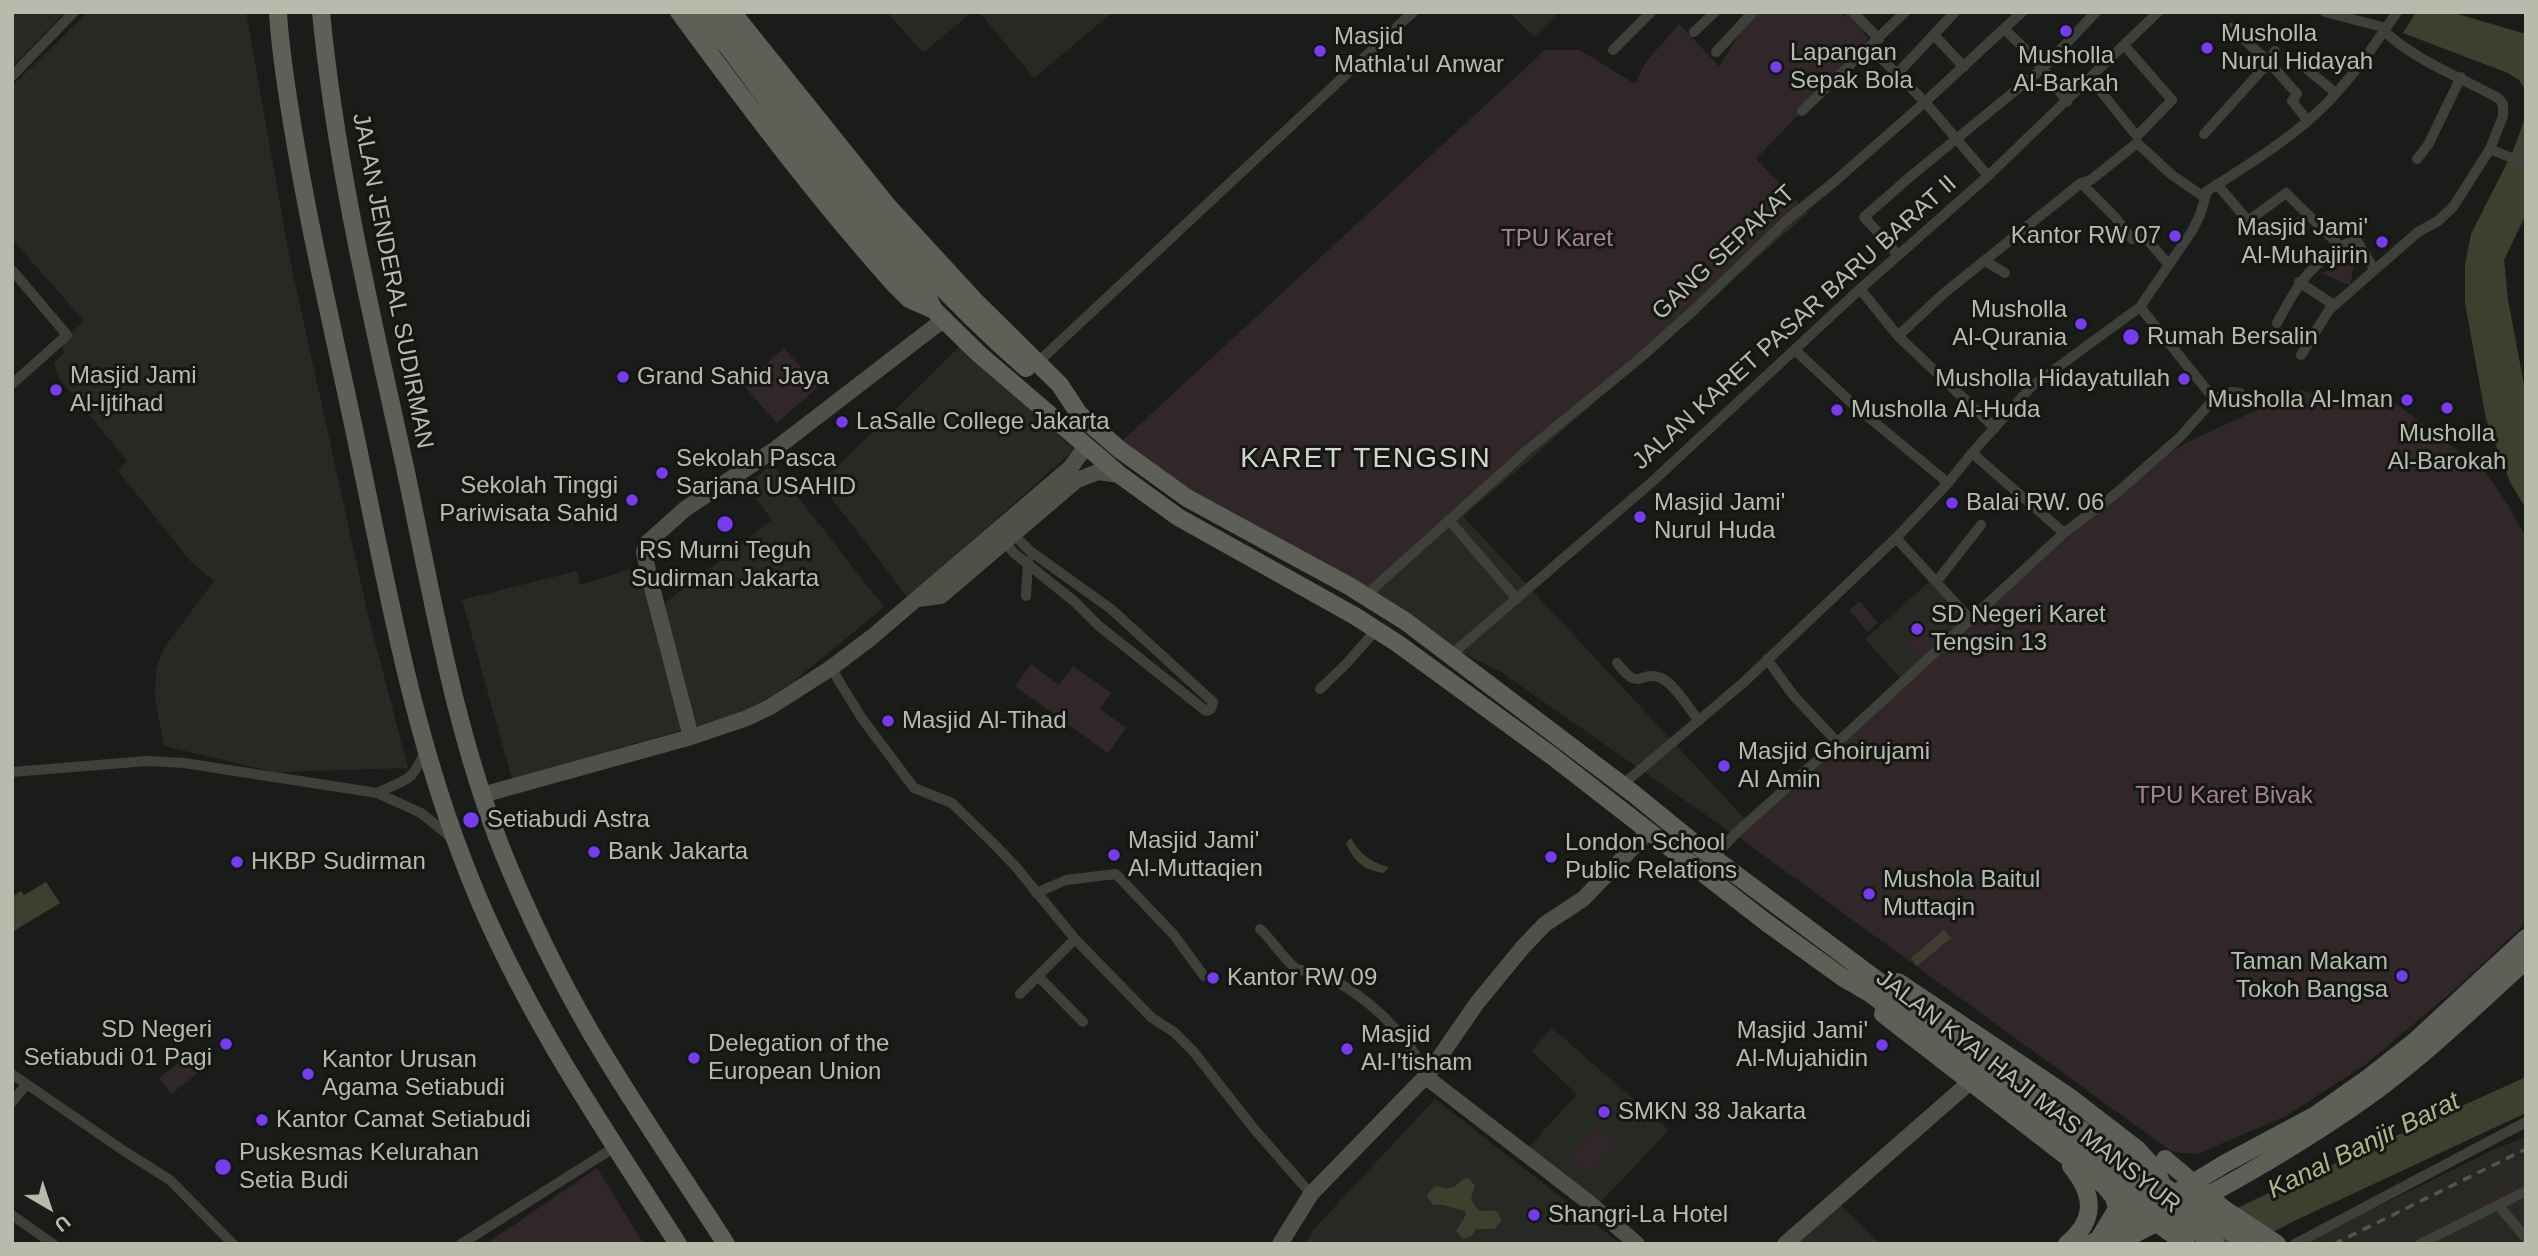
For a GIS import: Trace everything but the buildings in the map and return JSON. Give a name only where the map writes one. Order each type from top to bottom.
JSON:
[{"type":"main road","points":[[278,12],[284,73],[303,187],[390,600],[426,749],[456,841],[493,933],[521,989],[566,1069],[678,1244]]},
{"type":"main road","name":"JALAN JENDERAL SUDIRMAN","points":[[321,12],[328,79],[349,215],[437,618],[467,746],[482,795],[505,856],[545,946],[590,1031],[726,1244]]},
{"type":"main road","name":"JALAN KYAI HAJI MAS MANSYUR","points":[[679,12],[755,116],[876,264],[909,299],[938,315],[979,354],[1120,475],[1178,517],[1376,629],[1483,704],[1767,923],[1842,976],[1905,1010],[2248,1244]]},
{"type":"main road","points":[[697,12],[728,47],[827,181],[911,269],[1079,414]]},
{"type":"main road","points":[[717,12],[911,269],[938,315]]},
{"type":"main road","name":"JALAN KYAI HAJI MAS MANSYUR","points":[[732,12],[886,204],[977,303],[1060,385],[1079,414],[1119,449],[1187,498],[1365,596],[1451,655],[1713,858],[1817,934],[1905,1010],[2116,1175],[2214,1244]]},
{"type":"main road","name":"JALAN KYAI HAJI MAS MANSYUR","points":[[1817,934],[1855,954],[2068,1096],[2138,1150],[2160,1177],[2165,1199],[2158,1222]]},
{"type":"main road","points":[[2165,1199],[2197,1198],[2226,1163],[2314,1116],[2415,1041],[2451,1018],[2526,938]]},
{"type":"main road","points":[[2466,1004],[2526,960]]},
{"type":"main road","name":"JALAN KYAI HAJI MAS MANSYUR","points":[[1842,976],[1862,998],[2102,1184],[2186,1244]]},
{"type":"main road","points":[[2115,1244],[2158,1222],[2321,1127],[2365,1098],[2426,1052],[2451,1018]]},
{"type":"main road","points":[[2068,1096],[2069,1106],[2076,1115],[2120,1149],[2130,1161],[2130,1170],[2125,1177],[2102,1184]]},
{"type":"main road","points":[[2051,1145],[2073,1169],[2089,1199],[2090,1211],[2086,1222],[2077,1236],[2067,1244]]},
{"type":"main road","points":[[2138,1150],[2194,1166],[2226,1163]]},
{"type":"main road","name":"JALAN KYAI HAJI MAS MANSYUR","points":[[2165,1159],[2197,1198],[2224,1209],[2277,1244]]},
{"type":"main road","points":[[2094,1242],[2116,1209],[2114,1197],[2102,1184]]},
{"type":"main road","points":[[2197,1198],[2214,1244]]},
{"type":"main road","points":[[2094,1242],[2158,1222]]},
{"type":"street","points":[[12,75],[74,12]]},
{"type":"street","points":[[1037,363],[1413,12]]},
{"type":"street","points":[[1613,50],[1651,12]]},
{"type":"street","points":[[1694,32],[1715,12]]},
{"type":"street","points":[[1716,52],[1754,12]]},
{"type":"street","points":[[1853,12],[1897,74],[1988,176]]},
{"type":"street","points":[[1802,111],[1905,12]]},
{"type":"street","points":[[1897,74],[1955,12]]},
{"type":"street","name":"GANG SEPAKAT","points":[[1365,596],[1525,452],[1639,359],[1787,220],[1834,183],[1925,103],[2022,12]]},
{"type":"street","points":[[1898,255],[1864,217],[2043,68],[2096,12]]},
{"type":"street","name":"JALAN KARET PASAR BARU BARAT II","points":[[1451,655],[1644,489],[1860,289],[1988,176],[2158,12]]},
{"type":"street","points":[[2301,355],[2334,304],[2418,232],[2446,215],[2490,149],[2503,116],[2503,104],[2498,98],[2413,52],[2386,28],[2325,12]]},
{"type":"street","points":[[1622,785],[1699,722],[1896,537],[1948,483],[2032,386],[2140,307],[2192,231],[2207,191],[2308,121],[2336,93],[2397,12]]},
{"type":"street","points":[[2231,28],[2269,62],[2297,94],[2292,101],[2308,121]]},
{"type":"street","points":[[2004,29],[2024,46],[2043,68],[2067,102]]},
{"type":"street","points":[[1934,35],[1964,67]]},
{"type":"street","points":[[2091,79],[2138,135],[2172,100],[2125,46]]},
{"type":"street","points":[[2204,134],[2269,62],[2275,51]]},
{"type":"street","points":[[2303,65],[2336,93]]},
{"type":"street","points":[[2417,159],[2428,145],[2461,77]]},
{"type":"street","points":[[1898,336],[1943,295],[2081,183],[2091,180],[2137,143],[2172,175],[2204,197]]},
{"type":"street","points":[[2490,149],[2526,164]]},
{"type":"street","points":[[2081,183],[2115,217],[2132,239],[2144,237],[2169,265]]},
{"type":"street","points":[[2217,184],[2248,221],[2286,193],[2341,247]]},
{"type":"street","points":[[2277,323],[2299,282],[2319,263],[2353,240],[2357,241],[2374,269]]},
{"type":"street","points":[[1986,261],[2005,273]]},
{"type":"street","points":[[12,271],[67,335],[12,384]]},
{"type":"street","points":[[2299,282],[2334,304]]},
{"type":"street","points":[[1860,289],[1898,336],[1995,428]]},
{"type":"street","points":[[2140,307],[2214,400]]},
{"type":"street","points":[[691,737],[643,552],[647,543],[685,509],[774,450],[938,315]]},
{"type":"street","points":[[1796,350],[1855,407],[1948,483]]},
{"type":"street","points":[[1713,858],[1736,833],[2064,533],[2119,491],[2180,437],[2214,400],[2236,392],[2246,405]]},
{"type":"street","points":[[1004,532],[1078,460],[1086,446]]},
{"type":"street","points":[[1972,453],[2064,533]]},
{"type":"street","points":[[482,795],[691,737],[747,718],[770,707],[831,668],[1004,532],[1077,480],[1098,472],[1120,475]]},
{"type":"street","points":[[1449,520],[1517,599]]},
{"type":"street","points":[[1937,581],[1981,525]]},
{"type":"street","points":[[1004,532],[1111,609],[1213,702],[1211,709],[1206,711],[1099,626],[1075,602],[1027,564],[1004,532]]},
{"type":"street","points":[[1896,537],[1971,620]]},
{"type":"street","points":[[1026,596],[1030,551]]},
{"type":"street","points":[[1075,602],[1083,590]]},
{"type":"street","points":[[1099,626],[1111,609]]},
{"type":"street","points":[[1320,688],[1347,663],[1376,629]]},
{"type":"street","points":[[1767,659],[1793,695],[1837,742]]},
{"type":"street","points":[[1617,663],[1628,677],[1633,679],[1664,679],[1699,722]]},
{"type":"street","points":[[831,668],[861,717],[914,788],[952,803],[1016,867],[1075,939],[1152,1018],[1174,1032],[1193,1051],[1255,1130],[1316,1188]]},
{"type":"street","points":[[1186,695],[1195,685]]},
{"type":"street","points":[[377,793],[404,783],[412,776],[426,749]]},
{"type":"street","points":[[12,772],[159,761],[184,763],[377,793],[422,813],[456,841]]},
{"type":"street","points":[[1280,1244],[1316,1188],[1427,1076],[1477,1003],[1523,947],[1545,924],[1583,899],[1648,832]]},
{"type":"street","points":[[1036,893],[1066,880],[1116,874],[1174,935],[1203,976]]},
{"type":"street","points":[[1260,929],[1297,968],[1319,973],[1353,990],[1378,1010],[1401,1034],[1427,1076],[1587,1201],[1637,1244]]},
{"type":"street","points":[[1020,994],[1075,939]]},
{"type":"street","points":[[1038,976],[1083,1022]]},
{"type":"street","points":[[12,1074],[170,1180],[233,1244]]},
{"type":"street","points":[[1785,1244],[1970,1082]]},
{"type":"street","points":[[12,1102],[26,1084]]},
{"type":"street","points":[[2295,1244],[2526,1122]]},
{"type":"street","points":[[461,1244],[615,1147]]},
{"type":"street","points":[[2420,1244],[2526,1191]]},
{"type":"street","points":[[2498,1205],[2526,1238]]},
{"type":"street","points":[[12,1232],[16,1218],[53,1244]]},
{"type":"shaded area","points":[[12,12],[65,12],[12,67]]},
{"type":"shaded area","points":[[88,12],[246,12],[290,260],[368,615],[408,768],[274,772],[164,746],[155,698],[156,669],[164,648],[214,581],[192,563],[118,471],[127,461],[59,378],[54,363],[64,353],[60,343],[84,321],[12,239],[12,86]]},
{"type":"shaded area","points":[[887,12],[972,12],[923,53]]},
{"type":"shaded area","points":[[979,12],[1113,12],[1034,78]]},
{"type":"shaded area","points":[[1509,12],[1559,12],[1534,37]]},
{"type":"shaded area","points":[[2416,12],[2451,12],[2526,34],[2526,91],[2519,80],[2508,73],[2403,33]]},
{"type":"shaded area","points":[[2526,115],[2526,214],[2504,260],[2508,300],[2526,395],[2526,509],[2510,482],[2486,419],[2465,303],[2465,265],[2471,234],[2513,151]]},
{"type":"shaded area","points":[[963,343],[1074,450],[908,598],[826,491],[816,485]]},
{"type":"shaded area","points":[[772,464],[884,607],[793,682],[737,714],[512,779],[462,600],[577,571],[580,585],[653,562],[665,603],[772,520],[746,485]]},
{"type":"shaded area","points":[[1462,515],[1745,819],[1730,832],[1501,672],[1362,602]]},
{"type":"shaded area","name":"SD Negeri Karet Tengsin 13","points":[[1932,579],[1968,620],[1901,679],[1865,639]]},
{"type":"shaded area","points":[[1351,838],[1367,857],[1389,867],[1384,873],[1371,870],[1356,860],[1346,843]]},
{"type":"shaded area","points":[[46,882],[60,903],[12,932],[12,897],[21,891],[24,895]]},
{"type":"shaded area","points":[[1944,930],[1951,938],[1917,966],[1911,958]]},
{"type":"shaded area","name":"SMKN 38 Jakarta","points":[[1552,1028],[1669,1130],[1598,1205],[1527,1149],[1577,1094],[1531,1051]]},
{"type":"shaded area","points":[[2526,1077],[2526,1113],[2292,1222],[2251,1244],[2164,1244],[2256,1199]]},
{"type":"shaded area","points":[[1435,1099],[1621,1244],[1305,1244],[1314,1229]]},
{"type":"shaded area","points":[[2526,1137],[2526,1244],[2302,1244],[2495,1149]]},
{"type":"shaded area","points":[[1469,1178],[1475,1186],[1471,1198],[1475,1207],[1480,1211],[1496,1212],[1501,1221],[1495,1229],[1476,1229],[1471,1236],[1463,1239],[1456,1231],[1466,1215],[1465,1211],[1433,1205],[1427,1197],[1431,1189],[1437,1186],[1452,1188]]},
{"type":"shaded area","points":[[1839,1204],[1881,1244],[1796,1244]]},
{"type":"green space","name":"TPU Karet","points":[[1757,12],[1840,12],[1844,17],[1848,13],[1868,38],[1862,48],[1756,159],[1808,213],[1527,462],[1362,602],[1175,490],[1123,440],[1545,50],[1580,50],[1635,84],[1645,63],[1679,24],[1719,66]]},
{"type":"green space","points":[[2299,216],[2310,228],[2300,236],[2290,223]]},
{"type":"green space","points":[[2355,258],[2350,286],[2322,273]]},
{"type":"green space","points":[[784,348],[818,387],[777,423],[743,385]]},
{"type":"green space","name":"TPU Karet Bivak","points":[[2299,390],[2364,405],[2377,397],[2398,405],[2486,473],[2526,537],[2526,923],[2461,984],[2365,1065],[2286,1116],[2197,1154],[2172,1152],[1737,836],[2072,533],[2166,455]]},
{"type":"green space","points":[[1860,601],[1878,623],[1868,632],[1849,610]]},
{"type":"green space","points":[[1931,616],[1947,634],[1922,657],[1905,639]]},
{"type":"green space","points":[[1031,664],[1059,685],[1073,666],[1111,693],[1100,709],[1126,728],[1108,753],[1015,686]]},
{"type":"green space","points":[[193,1052],[205,1068],[171,1094],[159,1078]]},
{"type":"green space","points":[[1599,1125],[1617,1142],[1586,1174],[1568,1156]]},
{"type":"green space","points":[[597,1168],[644,1244],[486,1244]]},
{"type":"green space","points":[[2514,1184],[2518,1192],[2475,1214],[2471,1206]]},
{"type":"railway","points":[[2334,1244],[2526,1149]]},
{"type":"place","name":"Musholla Al-Barkah","points":[[2066,31]]},
{"type":"place","name":"Musholla Nurul Hidayah","points":[[2207,48]]},
{"type":"place","name":"Masjid Mathla'ul Anwar","points":[[1320,51]]},
{"type":"place","name":"Lapangan Sepak Bola","points":[[1776,67]]},
{"type":"place","name":"Kantor RW 07","points":[[2175,236]]},
{"type":"place","name":"Masjid Jami' Al-Muhajirin","points":[[2382,242]]},
{"type":"place","name":"Musholla Al-Qurania","points":[[2081,324]]},
{"type":"place","name":"Rumah Bersalin","points":[[2131,337]]},
{"type":"place","name":"Grand Sahid Jaya","points":[[623,377]]},
{"type":"place","name":"Musholla Hidayatullah","points":[[2184,379]]},
{"type":"place","name":"Masjid Jami Al-Ijtihad","points":[[56,390]]},
{"type":"place","name":"Musholla Al-Iman","points":[[2407,400]]},
{"type":"place","name":"Musholla Al-Barokah","points":[[2447,408]]},
{"type":"place","name":"Musholla Al-Huda","points":[[1837,410]]},
{"type":"place","name":"LaSalle College Jakarta","points":[[842,422]]},
{"type":"place","name":"Sekolah Pasca Sarjana USAHID","points":[[662,473]]},
{"type":"place","name":"Sekolah Tinggi Pariwisata Sahid","points":[[632,500]]},
{"type":"place","name":"Balai RW. 06","points":[[1952,503]]},
{"type":"place","name":"Masjid Jami' Nurul Huda","points":[[1640,517]]},
{"type":"place","name":"RS Murni Teguh Sudirman Jakarta","points":[[725,524]]},
{"type":"place","name":"SD Negeri Karet Tengsin 13","points":[[1917,629]]},
{"type":"place","name":"Masjid Al-Tihad","points":[[888,721]]},
{"type":"place","name":"Masjid Ghoirujami Al Amin","points":[[1724,766]]},
{"type":"place","name":"Setiabudi Astra","points":[[471,820]]},
{"type":"place","name":"Bank Jakarta","points":[[594,852]]},
{"type":"place","name":"Masjid Jami' Al-Muttaqien","points":[[1114,855]]},
{"type":"place","name":"London School Public Relations","points":[[1551,857]]},
{"type":"place","name":"HKBP Sudirman","points":[[237,862]]},
{"type":"place","name":"Mushola Baitul Muttaqin","points":[[1869,894]]},
{"type":"place","name":"Taman Makam Tokoh Bangsa","points":[[2402,976]]},
{"type":"place","name":"Kantor RW 09","points":[[1213,978]]},
{"type":"place","name":"SD Negeri Setiabudi 01 Pagi","points":[[226,1044]]},
{"type":"place","name":"Masjid Jami' Al-Mujahidin","points":[[1882,1045]]},
{"type":"place","name":"Masjid Al-I'tisham","points":[[1347,1049]]},
{"type":"place","name":"Delegation of the European Union","points":[[694,1058]]},
{"type":"place","name":"Kantor Urusan Agama Setiabudi","points":[[308,1074]]},
{"type":"place","name":"SMKN 38 Jakarta","points":[[1604,1112]]},
{"type":"place","name":"Kantor Camat Setiabudi","points":[[262,1120]]},
{"type":"place","name":"Puskesmas Kelurahan Setia Budi","points":[[223,1167]]},
{"type":"place","name":"Shangri-La Hotel","points":[[1534,1215]]},
{"type":"district","name":"KARET TENGSIN","points":[[1366,459]]},
{"type":"water label","name":"Kanal Banjir Barat","points":[[2364,1146]]}]
